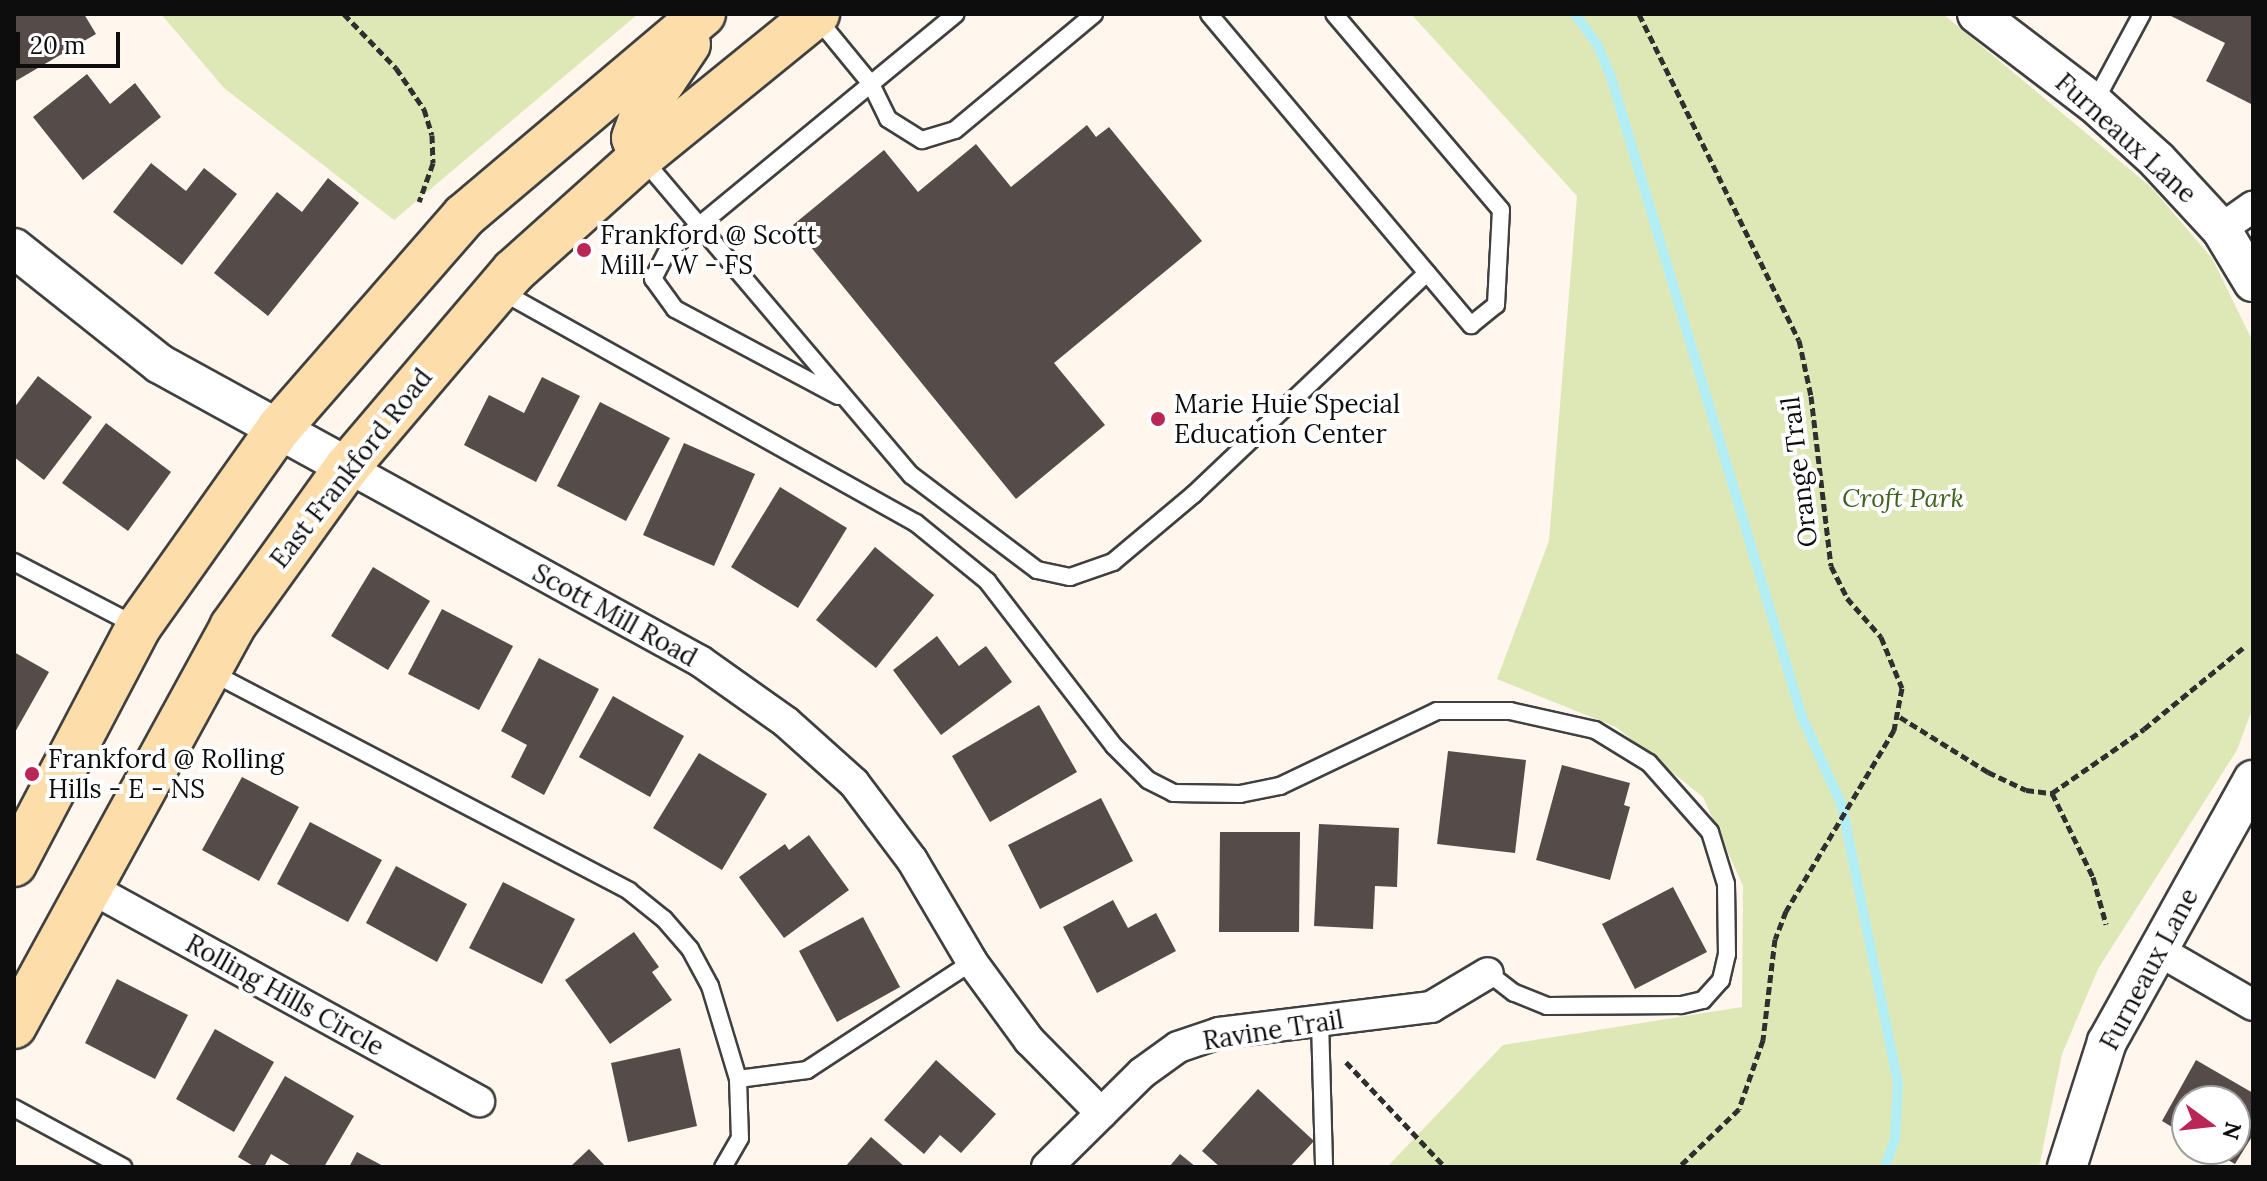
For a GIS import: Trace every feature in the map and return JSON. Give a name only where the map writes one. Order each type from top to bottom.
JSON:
[{"type":"main road","points":[[17,853],[139,626],[280,427],[464,216],[703,14]]},
{"type":"main road","points":[[641,157],[634,138],[645,108],[712,14]]},
{"type":"main road","name":"East Frankford Road","points":[[14,1026],[208,671],[249,603],[347,467],[498,289],[641,157],[816,15]]},
{"type":"street","name":"Furneaux Lane","points":[[1977,14],[2094,103],[2221,229],[2253,282]]},
{"type":"street","points":[[2221,229],[2253,207]]},
{"type":"street","name":"Scott Mill Road","points":[[14,248],[160,364],[280,427],[700,661],[786,722],[854,783],[912,860],[972,962],[1029,1040],[1101,1113]]},
{"type":"street","name":"Furneaux Lane","points":[[2067,1167],[2107,1042],[2156,949],[2253,780]]},
{"type":"street","name":"Rolling Hills Circle","points":[[91,888],[479,1101]]},
{"type":"street","points":[[2156,949],[2253,1005]]},
{"type":"street","name":"Ravine Trail","points":[[1047,1167],[1101,1113],[1178,1047],[1219,1033],[1431,1007],[1488,973]]},
{"type":"lane","points":[[848,401],[675,309],[653,279],[667,252],[956,14]]},
{"type":"lane","points":[[816,15],[871,84],[888,119],[922,140],[955,130],[1094,14]]},
{"type":"lane","points":[[1209,14],[1471,325],[1496,305],[1501,210],[1334,14]]},
{"type":"lane","points":[[2094,103],[2142,14]]},
{"type":"lane","points":[[641,157],[697,227],[911,475],[1037,570],[1070,577],[1113,562],[1194,494],[1427,273]]},
{"type":"lane","points":[[498,289],[916,523],[987,581],[1114,746],[1148,780],[1173,793],[1240,794],[1280,786],[1437,711],[1510,711],[1595,730],[1649,763],[1710,832],[1726,884],[1727,954],[1721,980],[1703,1000],[1681,1005],[1547,1006],[1514,993],[1488,973]]},
{"type":"lane","points":[[14,562],[139,626]]},
{"type":"lane","points":[[208,671],[629,891],[690,949],[710,986],[738,1079],[740,1138],[723,1167]]},
{"type":"lane","points":[[738,1079],[807,1070],[972,962]]},
{"type":"lane","points":[[1320,1021],[1324,1167]]},
{"type":"lane","points":[[14,1108],[123,1167]]},
{"type":"path","points":[[344,14],[396,68],[424,109],[433,163],[419,202]]},
{"type":"path","name":"Orange Trail","points":[[1639,14],[1799,340],[1811,396],[1831,566],[1896,663],[1902,688],[1900,717],[1888,742],[1809,870],[1775,939],[1754,1077],[1739,1109],[1679,1167]]},
{"type":"path","points":[[1900,717],[1988,772],[2026,790],[2052,793],[2144,729],[2243,648]]},
{"type":"path","points":[[2052,793],[2093,877],[2106,924]]},
{"type":"path","points":[[1320,1052],[1347,1062],[1445,1167]]},
{"type":"green space","points":[[161,14],[638,14],[394,220],[224,88]]},
{"type":"green space","name":"Croft Park","points":[[1411,14],[1943,14],[2152,188],[2212,258],[2253,342],[2253,707],[2237,750],[2098,969],[2062,1054],[2039,1167],[1387,1167],[1503,1045],[1742,1007],[1743,886],[1703,797],[1616,727],[1497,679],[1549,541],[1577,196]]},
{"type":"building","points":[[14,14],[84,14],[96,34],[14,82]]},
{"type":"building","points":[[2167,14],[2253,14],[2253,105],[2206,81],[2225,43]]},
{"type":"building","points":[[87,74],[110,104],[135,83],[161,117],[83,180],[33,117]]},
{"type":"building","points":[[1087,125],[1096,137],[1109,127],[1202,241],[1054,363],[1105,425],[1016,499],[793,225],[884,150],[918,192],[976,144],[1011,187]]},
{"type":"building","points":[[151,163],[186,191],[204,168],[237,194],[182,265],[113,212]]},
{"type":"building","points":[[328,178],[359,203],[268,316],[214,273],[277,192],[302,212]]},
{"type":"building","points":[[38,376],[92,417],[44,480],[14,457],[14,408]]},
{"type":"building","points":[[542,377],[580,396],[536,482],[464,445],[489,395],[524,413]]},
{"type":"building","points":[[600,402],[670,438],[626,521],[557,486]]},
{"type":"building","points":[[106,423],[171,472],[128,531],[62,483]]},
{"type":"building","points":[[684,443],[755,474],[714,566],[643,535]]},
{"type":"building","points":[[780,487],[847,528],[798,608],[731,567]]},
{"type":"building","points":[[875,547],[934,595],[876,668],[816,620]]},
{"type":"building","points":[[373,567],[430,601],[388,670],[331,636]]},
{"type":"building","points":[[442,609],[513,646],[479,710],[408,674]]},
{"type":"building","points":[[937,636],[959,666],[986,646],[1012,682],[941,735],[893,670]]},
{"type":"building","points":[[14,652],[49,672],[14,734]]},
{"type":"building","points":[[539,658],[599,689],[544,795],[511,777],[527,745],[501,731]]},
{"type":"building","points":[[613,696],[684,736],[650,797],[579,757]]},
{"type":"building","points":[[1039,705],[1077,772],[990,822],[952,756]]},
{"type":"building","points":[[1448,751],[1526,760],[1515,853],[1437,844]]},
{"type":"building","points":[[699,753],[767,794],[722,870],[653,828]]},
{"type":"building","points":[[1562,765],[1630,783],[1624,805],[1630,807],[1610,880],[1536,860]]},
{"type":"building","points":[[242,777],[299,807],[259,881],[202,850]]},
{"type":"building","points":[[1101,798],[1133,861],[1040,909],[1008,845]]},
{"type":"building","points":[[310,822],[382,860],[348,922],[277,884]]},
{"type":"building","points":[[1319,824],[1399,828],[1397,887],[1375,886],[1373,929],[1314,926]]},
{"type":"building","points":[[1220,832],[1300,832],[1299,932],[1219,932]]},
{"type":"building","points":[[809,835],[849,890],[784,938],[739,877],[785,844],[789,850]]},
{"type":"building","points":[[396,866],[467,904],[437,962],[366,923]]},
{"type":"building","points":[[503,882],[575,919],[542,984],[469,948]]},
{"type":"building","points":[[1673,887],[1707,952],[1635,989],[1602,924]]},
{"type":"building","points":[[1113,900],[1128,928],[1156,913],[1176,951],[1097,993],[1063,927]]},
{"type":"building","points":[[863,917],[900,987],[837,1022],[799,951]]},
{"type":"building","points":[[634,932],[659,967],[652,972],[672,1000],[610,1044],[565,980]]},
{"type":"building","points":[[117,979],[188,1015],[155,1079],[85,1043]]},
{"type":"building","points":[[215,1029],[274,1062],[234,1132],[176,1099]]},
{"type":"building","points":[[680,1048],[697,1126],[628,1142],[611,1063]]},
{"type":"building","points":[[936,1060],[996,1114],[961,1153],[940,1135],[924,1154],[884,1120]]},
{"type":"building","points":[[2196,1060],[2239,1085],[2182,1085]]},
{"type":"building","points":[[285,1076],[354,1116],[324,1167],[293,1167],[271,1154],[264,1167],[255,1167],[238,1157]]},
{"type":"building","points":[[1258,1089],[1314,1141],[1290,1167],[1220,1167],[1202,1151]]},
{"type":"building","points":[[2251,1092],[2253,1093],[2251,1138]]},
{"type":"building","points":[[2171,1105],[2171,1126],[2162,1121]]},
{"type":"building","points":[[871,1137],[905,1167],[845,1167]]},
{"type":"building","points":[[589,1149],[606,1167],[570,1167]]},
{"type":"building","points":[[357,1152],[385,1167],[349,1167]]},
{"type":"building","points":[[1180,1154],[1196,1167],[1169,1167]]},
{"type":"waterway","points":[[1575,14],[1597,44],[1611,77],[1802,717],[1842,806],[1898,1083],[1895,1139],[1885,1167]]},
{"type":"place","name":"Frankford @ Scott Mill - W - FS","points":[[584,250]]},
{"type":"place","name":"Marie Huie Special Education Center","points":[[1158,419]]},
{"type":"place","name":"Frankford @ Rolling Hills - E - NS","points":[[32,774]]}]
